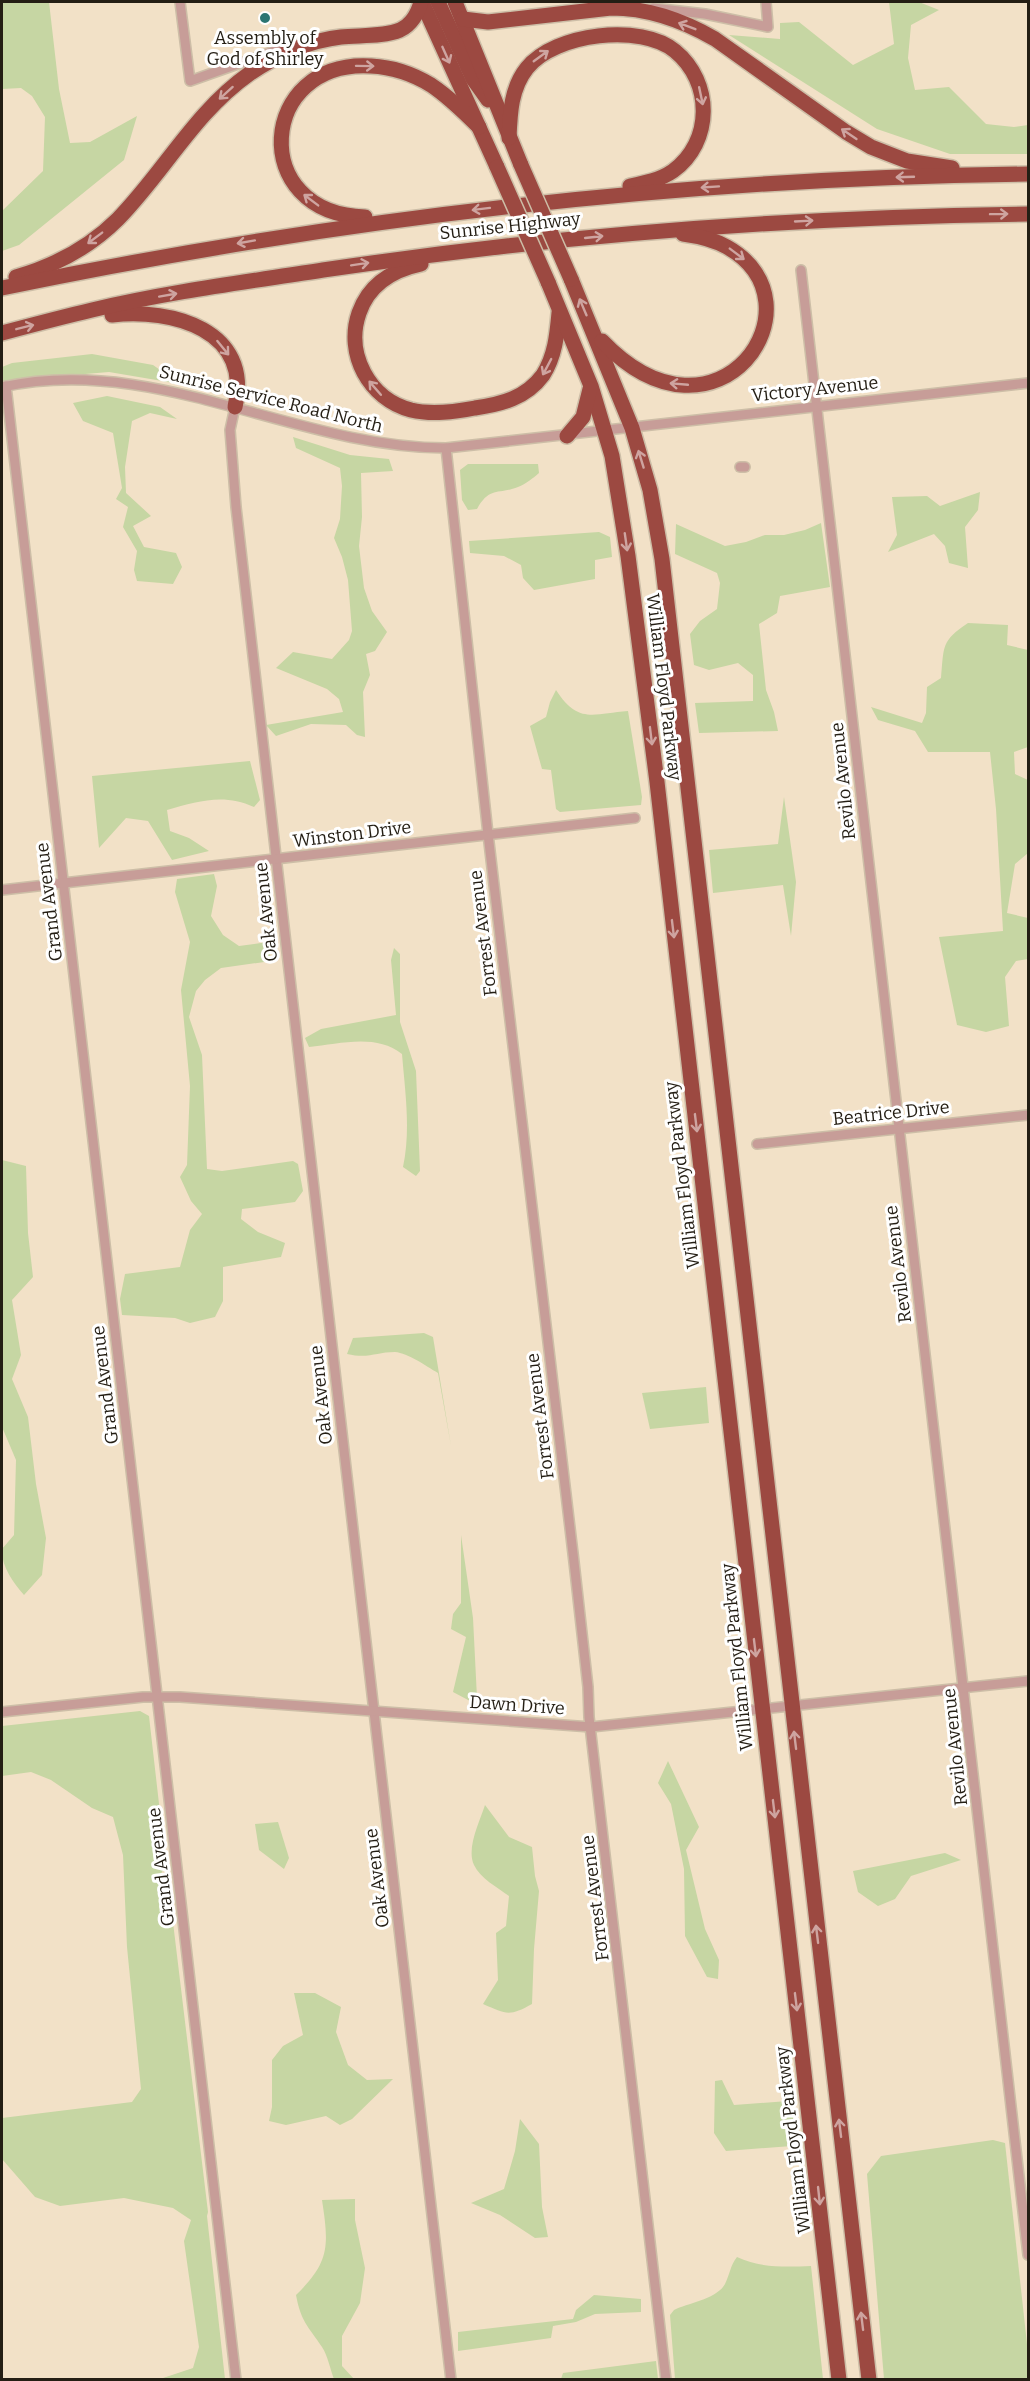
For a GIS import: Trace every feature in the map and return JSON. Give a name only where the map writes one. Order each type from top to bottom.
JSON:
[{"type":"highway","points":[[2,281],[49,265],[94,239],[118,218],[205,114],[226,93],[276,58],[312,43],[400,30],[412,20],[422,2]]},
{"type":"highway","name":"William Floyd Parkway","points":[[422,2],[548,282],[591,386],[612,456],[623,521],[657,783],[839,2379]]},
{"type":"highway","points":[[438,2],[473,79],[501,117]]},
{"type":"highway","name":"William Floyd Parkway","points":[[455,2],[509,138],[571,279],[632,428],[656,520],[667,595],[869,2379]]},
{"type":"highway","points":[[463,19],[488,22],[629,8],[686,25],[715,39],[846,132],[884,153],[931,165],[1005,174]]},
{"type":"highway","points":[[509,138],[511,104],[518,81],[527,67],[548,50],[575,40],[628,35],[654,39],[676,51],[696,77],[703,101],[704,117],[691,153],[674,170],[661,178],[580,197]]},
{"type":"highway","points":[[407,218],[339,214],[314,204],[300,191],[285,165],[281,137],[288,112],[298,94],[313,80],[332,70],[354,66],[388,68],[411,75],[430,85],[451,100],[479,127]]},
{"type":"highway","name":"Sunrise Highway","points":[[2,288],[210,248],[407,218],[580,197],[739,185],[898,177],[1029,174]]},
{"type":"highway","name":"Sunrise Highway","points":[[2,333],[93,310],[213,287],[473,250],[662,230],[879,217],[1029,213]]},
{"type":"highway","points":[[594,334],[632,369],[652,379],[673,384],[695,385],[724,378],[741,366],[753,351],[763,327],[765,309],[762,289],[754,271],[740,256],[725,245],[706,238],[662,230]]},
{"type":"highway","points":[[473,250],[395,272],[380,281],[365,300],[356,323],[357,352],[361,367],[369,382],[388,400],[411,410],[436,412],[492,406],[516,398],[533,385],[547,368],[555,348],[559,310]]},
{"type":"highway","points":[[49,321],[130,313],[166,315],[193,323],[216,339],[233,363],[238,387],[235,406]]},
{"type":"highway","points":[[567,436],[585,413],[591,386]]},
{"type":"street","points":[[180,2],[190,81],[282,48],[312,43]]},
{"type":"street","points":[[629,8],[692,12],[768,27],[766,2]]},
{"type":"street","name":"Revilo Avenue","points":[[801,270],[1029,2255]]},
{"type":"street","name":"Sunrise Service Road North","points":[[4,387],[76,380],[104,381],[170,390],[362,440],[408,446],[446,448],[605,432]]},
{"type":"street","name":"Victory Avenue","points":[[605,432],[818,405],[1029,383]]},
{"type":"street","name":"Grand Avenue","points":[[4,387],[64,883],[236,2379]]},
{"type":"street","name":"Oak Avenue","points":[[235,406],[230,430],[236,507],[372,1710],[451,2379]]},
{"type":"street","name":"Forrest Avenue","points":[[446,448],[488,834],[574,1562],[666,2379]]},
{"type":"street","name":"Winston Drive","points":[[2,890],[635,818]]},
{"type":"street","name":"Beatrice Drive","points":[[758,1144],[1029,1114]]},
{"type":"street","name":"Dawn Drive","points":[[2,1712],[157,1697],[233,1699],[591,1727],[1029,1681]]},
{"type":"green space","points":[[2,2],[49,2],[59,89],[70,143],[90,142],[137,116],[124,160],[19,245],[2,251],[2,211],[43,171],[45,117],[32,96],[21,88],[2,89]]},
{"type":"green space","points":[[889,2],[919,2],[939,10],[911,25],[908,58],[915,90],[949,87],[986,124],[1014,127],[1028,125],[1028,154],[950,154],[877,129],[729,35],[780,39],[780,23],[799,22],[853,65],[894,44]]},
{"type":"green space","points":[[92,354],[153,365],[180,384],[109,372],[2,381],[2,367],[12,363]]},
{"type":"green space","points":[[107,396],[160,407],[177,419],[150,413],[132,421],[125,467],[126,493],[151,516],[133,526],[144,547],[176,553],[182,567],[173,584],[137,581],[134,570],[137,551],[123,527],[128,507],[116,499],[122,488],[113,433],[83,421],[73,403]]},
{"type":"green space","points":[[293,437],[350,455],[389,459],[393,471],[361,473],[362,517],[359,546],[364,588],[372,611],[387,632],[375,651],[366,654],[370,675],[363,692],[365,737],[357,735],[346,725],[311,724],[276,736],[266,725],[343,712],[339,699],[327,689],[276,668],[293,652],[332,659],[349,640],[352,631],[348,580],[334,538],[340,519],[342,486],[340,468],[296,448]]},
{"type":"green space","points":[[468,464],[538,464],[539,473],[521,486],[490,494],[477,509],[468,510],[462,500],[460,470]]},
{"type":"green space","points":[[980,492],[978,510],[965,527],[968,568],[949,563],[945,546],[934,534],[888,552],[897,535],[892,497],[927,496],[940,506]]},
{"type":"green space","points":[[821,523],[830,587],[780,596],[777,613],[759,624],[766,690],[778,731],[699,733],[695,703],[753,701],[753,675],[738,663],[709,670],[694,665],[690,634],[700,621],[717,609],[720,583],[717,573],[675,554],[676,524],[725,546],[765,535],[784,535],[805,530]]},
{"type":"green space","points":[[599,532],[610,537],[612,557],[595,560],[595,579],[534,590],[523,578],[521,565],[504,556],[470,553],[469,541]]},
{"type":"green space","points":[[968,623],[1008,625],[1007,645],[1028,650],[1028,747],[1014,752],[1015,774],[1028,780],[1028,853],[1015,864],[1007,913],[1028,918],[1028,959],[1016,961],[1005,977],[1009,1026],[986,1032],[957,1025],[939,937],[1003,931],[996,809],[990,752],[928,752],[915,731],[878,720],[871,707],[922,723],[926,713],[927,687],[941,678],[944,651],[948,640]]},
{"type":"green space","points":[[556,690],[571,708],[579,712],[595,715],[628,711],[642,797],[641,805],[560,812],[556,809],[551,770],[542,769],[530,726],[546,717]]},
{"type":"green space","points":[[250,761],[260,800],[254,807],[221,799],[200,801],[167,810],[170,831],[189,838],[209,851],[172,860],[148,821],[126,818],[99,848],[92,776]]},
{"type":"green space","points":[[784,797],[796,882],[791,936],[783,885],[713,893],[709,850],[778,844]]},
{"type":"green space","points":[[214,874],[217,886],[211,916],[223,935],[239,946],[268,942],[271,961],[221,968],[205,980],[196,991],[189,1017],[202,1055],[207,1169],[222,1171],[293,1161],[298,1164],[303,1191],[295,1202],[242,1209],[241,1219],[258,1232],[285,1243],[281,1257],[223,1267],[223,1301],[215,1317],[190,1323],[175,1318],[122,1315],[120,1299],[125,1274],[180,1267],[190,1230],[202,1214],[191,1201],[180,1177],[187,1165],[190,1086],[181,990],[190,942],[175,892],[177,879]]},
{"type":"green space","points":[[394,948],[400,954],[400,1022],[416,1071],[420,1171],[416,1176],[403,1167],[407,1125],[402,1054],[381,1044],[369,1042],[345,1042],[309,1047],[305,1038],[321,1029],[396,1015],[391,960]]},
{"type":"green space","points":[[2,1160],[26,1166],[28,1233],[33,1277],[12,1300],[21,1355],[12,1379],[28,1417],[36,1484],[46,1538],[42,1575],[24,1595],[8,1574],[2,1555],[2,1549],[14,1535],[16,1460],[2,1427]]},
{"type":"green space","points":[[424,1333],[433,1337],[451,1446],[438,1373],[400,1353],[388,1352],[367,1356],[347,1354],[353,1338]]},
{"type":"green space","points":[[706,1387],[709,1423],[650,1429],[642,1393]]},
{"type":"green space","points":[[461,1535],[473,1618],[477,1698],[470,1701],[453,1692],[466,1637],[451,1629],[453,1614],[461,1603]]},
{"type":"green space","points":[[140,1711],[149,1716],[166,1865],[159,1877],[168,1881],[208,2212],[225,2379],[160,2379],[193,2368],[199,2347],[184,2241],[191,2220],[173,2208],[124,2198],[60,2206],[35,2197],[2,2159],[2,2118],[132,2102],[141,2089],[127,1947],[123,1855],[113,1817],[92,1808],[51,1780],[31,1772],[2,1776],[2,1726]]},
{"type":"green space","points":[[668,1761],[699,1827],[686,1850],[705,1929],[719,1960],[718,1979],[707,1977],[685,1936],[684,1869],[671,1804],[658,1783]]},
{"type":"green space","points":[[485,1805],[509,1837],[532,1847],[539,1891],[532,2004],[508,2013],[483,2004],[498,1980],[496,1933],[506,1926],[509,1896],[480,1874],[472,1858],[473,1843]]},
{"type":"green space","points":[[278,1822],[289,1858],[284,1869],[259,1850],[255,1824]]},
{"type":"green space","points":[[945,1853],[961,1860],[911,1876],[895,1899],[878,1906],[858,1892],[853,1871]]},
{"type":"green space","points":[[294,1993],[315,1993],[341,2007],[336,2032],[348,2065],[367,2080],[393,2079],[352,2119],[340,2125],[326,2116],[286,2125],[269,2121],[272,2107],[272,2060],[283,2046],[303,2035]]},
{"type":"green space","points":[[722,2080],[734,2105],[788,2101],[792,2109],[797,2141],[792,2146],[726,2151],[714,2133],[715,2081]]},
{"type":"green space","points":[[520,2119],[539,2144],[542,2207],[548,2237],[535,2238],[500,2215],[471,2203],[504,2189],[515,2151]]},
{"type":"green space","points":[[993,2140],[1005,2143],[1028,2353],[1028,2379],[884,2379],[867,2174],[881,2156]]},
{"type":"green space","points":[[355,2199],[355,2220],[365,2268],[360,2303],[342,2336],[342,2366],[354,2379],[334,2379],[324,2351],[303,2318],[296,2295],[321,2263],[326,2242],[322,2200]]},
{"type":"green space","points":[[737,2257],[764,2265],[811,2266],[823,2379],[675,2379],[670,2315],[674,2310],[709,2297],[721,2289]]},
{"type":"green space","points":[[594,2295],[641,2299],[641,2312],[595,2314],[576,2322],[553,2326],[551,2338],[458,2351],[458,2332],[573,2319],[576,2310]]},
{"type":"green space","points":[[656,2361],[658,2379],[561,2379],[563,2373]]},
{"type":"place","name":"Assembly of God of Shirley","points":[[265,18]]}]
